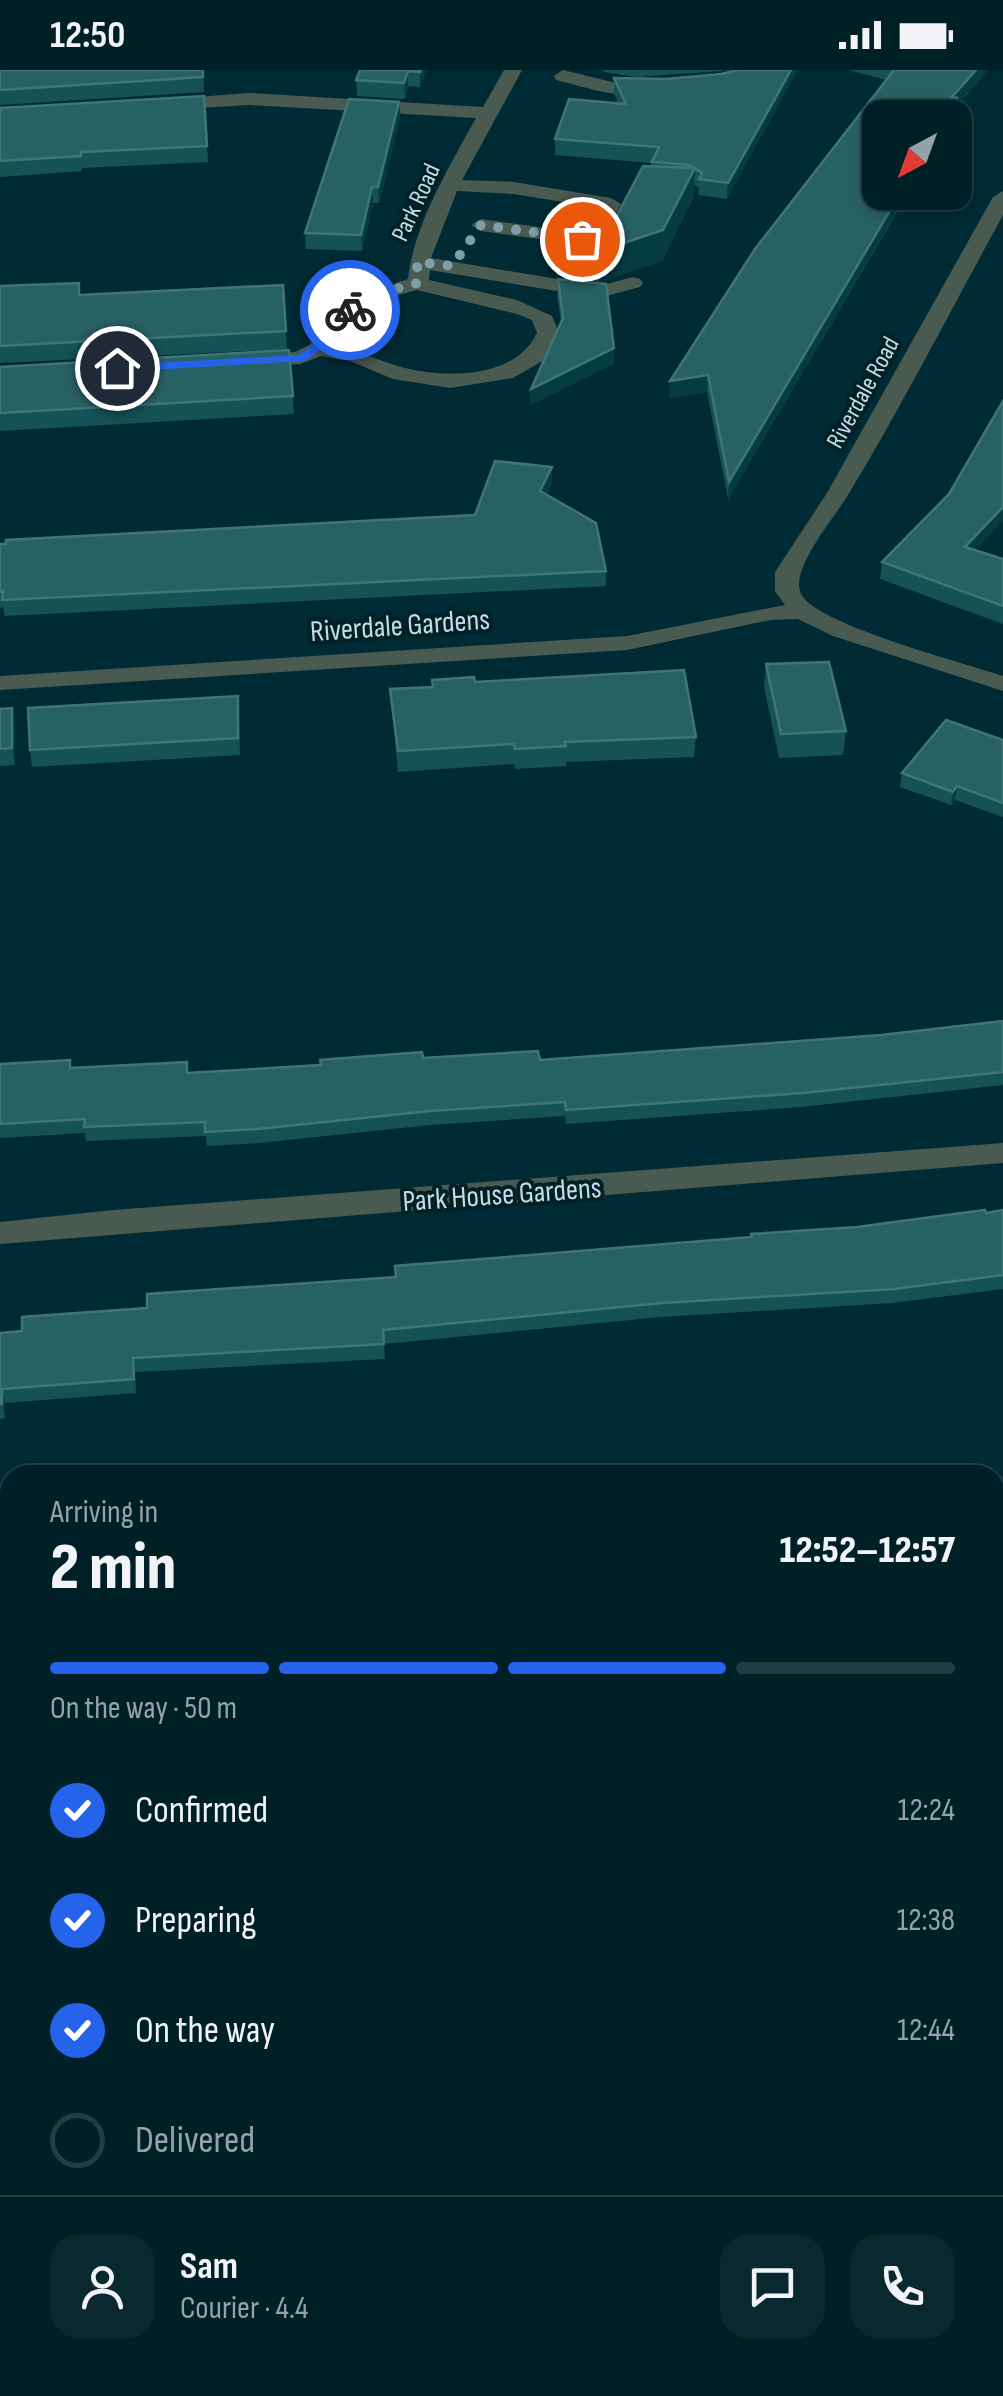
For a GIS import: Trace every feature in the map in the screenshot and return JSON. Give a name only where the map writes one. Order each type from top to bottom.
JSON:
[{"type":"street","points":[[538,73],[612,88],[680,82]]},
{"type":"street","name":"Park Road","points":[[318,349],[340,317],[370,296],[417,273],[457,176],[491,113],[538,73]]},
{"type":"street","points":[[134,106],[249,99],[491,113]]},
{"type":"street","points":[[457,176],[626,189]]},
{"type":"street","points":[[234,363],[300,358],[318,349],[356,356],[393,372],[450,382],[505,373],[538,354],[548,333],[541,316],[508,301],[440,293],[417,273],[466,246],[595,236],[611,204],[514,188],[500,190],[457,176]]},
{"type":"street","points":[[466,246],[500,190]]},
{"type":"street","name":"Riverdale Road","points":[[802,612],[787,591],[786,572],[838,494],[1003,197]]},
{"type":"street","points":[[466,246],[600,292],[633,282]]},
{"type":"street","points":[[802,612],[842,631],[1003,684]]},
{"type":"street","name":"Riverdale Gardens","points":[[0,683],[626,643],[770,613],[802,612]]},
{"type":"street","name":"Park House Gardens","points":[[0,1233],[1003,1153]]},
{"type":"building","points":[[0,70],[203,70],[203,77],[0,90]]},
{"type":"building","points":[[360,70],[421,70],[408,71],[404,83],[356,80]]},
{"type":"building","points":[[738,70],[791,70],[728,183],[699,179],[702,173],[689,165],[652,162],[659,147],[555,139],[569,99],[626,104],[614,78],[665,79]]},
{"type":"building","points":[[894,70],[976,70],[952,97],[956,100],[871,100]]},
{"type":"building","points":[[204,96],[207,146],[81,152],[81,156],[0,161],[0,108]]},
{"type":"building","points":[[349,99],[399,102],[378,187],[372,187],[361,235],[305,233]]},
{"type":"building","points":[[862,111],[862,210],[890,210],[729,482],[708,375],[670,381],[755,249]]},
{"type":"building","points":[[643,166],[695,168],[663,230],[600,251],[556,244],[553,215],[600,222],[603,242]]},
{"type":"building","points":[[558,279],[606,284],[614,348],[531,389],[563,318]]},
{"type":"building","points":[[79,283],[79,295],[283,285],[286,331],[0,346],[0,286]]},
{"type":"building","points":[[289,350],[293,396],[0,413],[0,367]]},
{"type":"building","points":[[1003,401],[1003,507],[965,547],[1003,559],[1003,606],[882,562],[949,494]]},
{"type":"building","points":[[495,461],[552,467],[540,491],[596,523],[606,571],[2,600],[0,544],[6,544],[6,540],[475,515]]},
{"type":"building","points":[[829,662],[846,731],[781,734],[766,664]]},
{"type":"building","points":[[684,670],[696,737],[565,742],[566,746],[515,749],[514,744],[398,751],[390,689],[433,687],[432,680],[474,677],[475,682]]},
{"type":"building","points":[[238,696],[238,738],[30,750],[28,708]]},
{"type":"building","points":[[12,708],[12,748],[0,749],[0,709]]},
{"type":"building","points":[[946,720],[1003,740],[1003,803],[957,786],[953,792],[902,773]]},
{"type":"building","points":[[1003,1021],[1003,1072],[803,1093],[566,1110],[565,1102],[205,1132],[205,1122],[84,1127],[85,1119],[0,1124],[0,1064],[70,1060],[70,1068],[187,1062],[187,1073],[321,1065],[320,1060],[422,1052],[423,1058],[538,1051],[540,1060],[881,1035]]},
{"type":"building","points":[[1003,1210],[1003,1275],[894,1289],[662,1303],[383,1330],[384,1344],[133,1358],[134,1379],[2,1389],[0,1404],[0,1333],[22,1331],[22,1317],[147,1308],[147,1294],[396,1277],[395,1266],[752,1237],[751,1234],[857,1227]]},
{"type":"way so far","points":[[350,310],[370,296],[418,283],[417,262],[452,266],[481,225],[582,239]]},
{"type":"route","points":[[117,368],[300,358],[318,349],[324,335],[350,310]]}]
